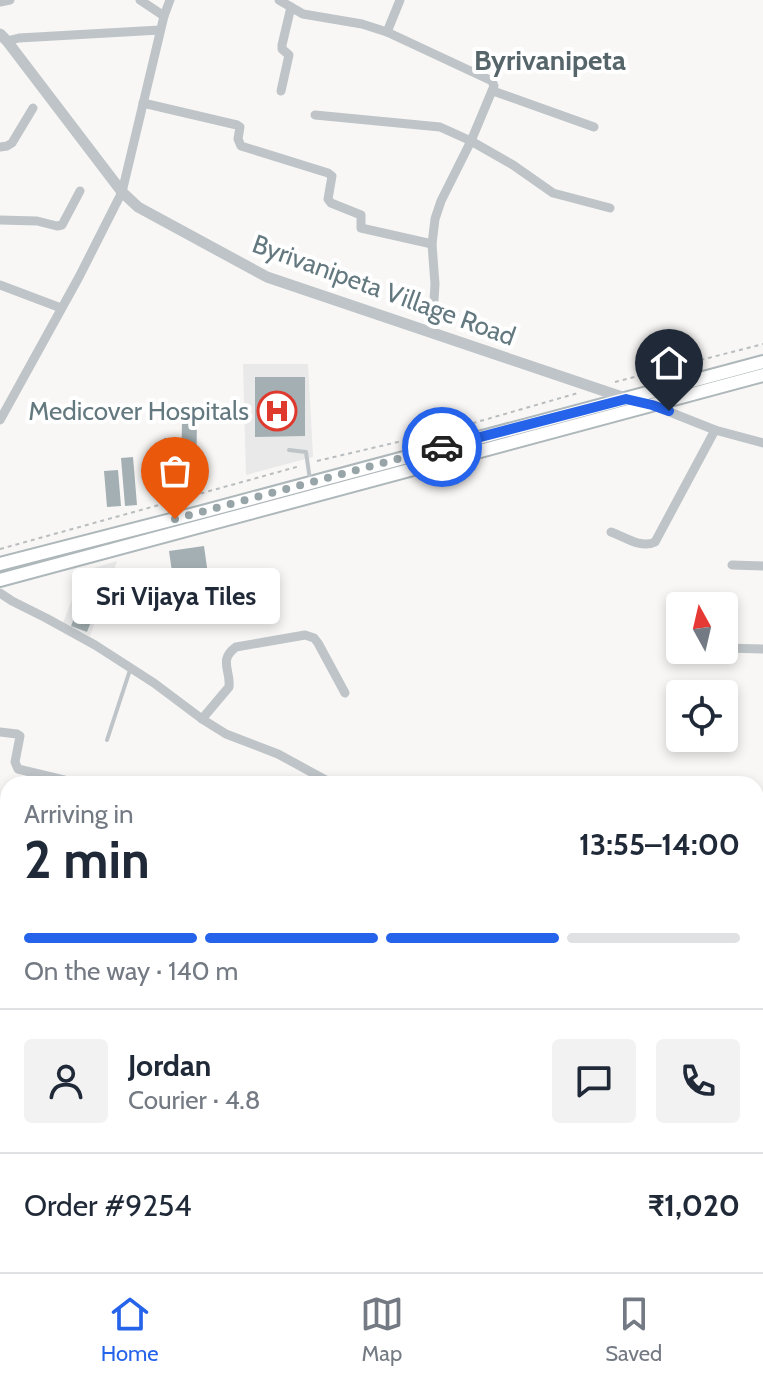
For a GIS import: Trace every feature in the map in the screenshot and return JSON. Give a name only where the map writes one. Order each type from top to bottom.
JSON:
[{"type":"main road","points":[[0,564],[763,362]]},
{"type":"main road","points":[[0,580],[763,375]]},
{"type":"street","points":[[0,2],[10,0]]},
{"type":"street","points":[[140,0],[164,16]]},
{"type":"street","points":[[0,420],[122,192],[160,30],[170,0]]},
{"type":"street","points":[[279,0],[303,14],[362,24],[387,32],[492,81],[493,91],[435,219],[432,333]]},
{"type":"street","points":[[387,32],[400,0]]},
{"type":"street","points":[[281,91],[289,55],[282,45],[291,7]]},
{"type":"street","points":[[4,37],[160,30]]},
{"type":"street","name":"Byrivanipeta Village Road","points":[[4,37],[122,192],[138,207],[267,277],[626,399],[652,405]]},
{"type":"street","points":[[493,91],[594,127]]},
{"type":"street","points":[[143,103],[237,125],[240,127],[238,139],[241,146],[332,176],[328,199],[361,215],[361,228],[432,244]]},
{"type":"street","points":[[0,147],[12,143],[33,108]]},
{"type":"street","points":[[315,115],[440,127],[513,165],[553,193],[610,208]]},
{"type":"street","points":[[0,220],[62,225],[80,191]]},
{"type":"street","points":[[0,285],[61,308]]},
{"type":"street","points":[[652,405],[715,430],[763,443]]},
{"type":"street","points":[[611,532],[644,545],[655,542],[715,430]]},
{"type":"street","points":[[732,565],[763,566]]},
{"type":"street","points":[[0,593],[95,645],[226,734],[278,754],[318,776]]},
{"type":"street","points":[[202,719],[229,687],[226,662],[229,652],[236,647],[305,635],[314,638],[345,693]]},
{"type":"street","points":[[738,648],[763,649]]},
{"type":"street","points":[[0,732],[20,736],[15,762],[18,769],[47,776]]},
{"type":"lane","points":[[289,450],[306,452],[310,482]]},
{"type":"lane","points":[[107,740],[130,668]]},
{"type":"path","points":[[0,549],[763,344]]},
{"type":"shaded area","name":"Medicover Hospitals","points":[[243,364],[308,364],[313,457],[246,475]]},
{"type":"shaded area","points":[[117,561],[90,636],[63,623],[83,571]]},
{"type":"building","points":[[255,377],[305,377],[305,436],[255,437]]},
{"type":"building","points":[[182,419],[197,419],[196,483],[181,483]]},
{"type":"building","points":[[164,438],[180,438],[180,489],[164,488]]},
{"type":"building","points":[[133,457],[137,505],[125,506],[121,458]]},
{"type":"building","points":[[118,470],[121,506],[107,507],[104,471]]},
{"type":"building","points":[[204,546],[210,589],[175,593],[169,551]]},
{"type":"building","points":[[93,570],[109,576],[87,632],[71,626]]},
{"type":"way so far","points":[[175,519],[442,447]]},
{"type":"place","name":"Medicover Hospitals","points":[[277,411]]},
{"type":"place","name":"Sri Vijaya Tiles","points":[[175,519]]},
{"type":"district","name":"Byrivanipeta","points":[[550,60]]},
{"type":"route","points":[[442,447],[626,399],[669,411]]}]
